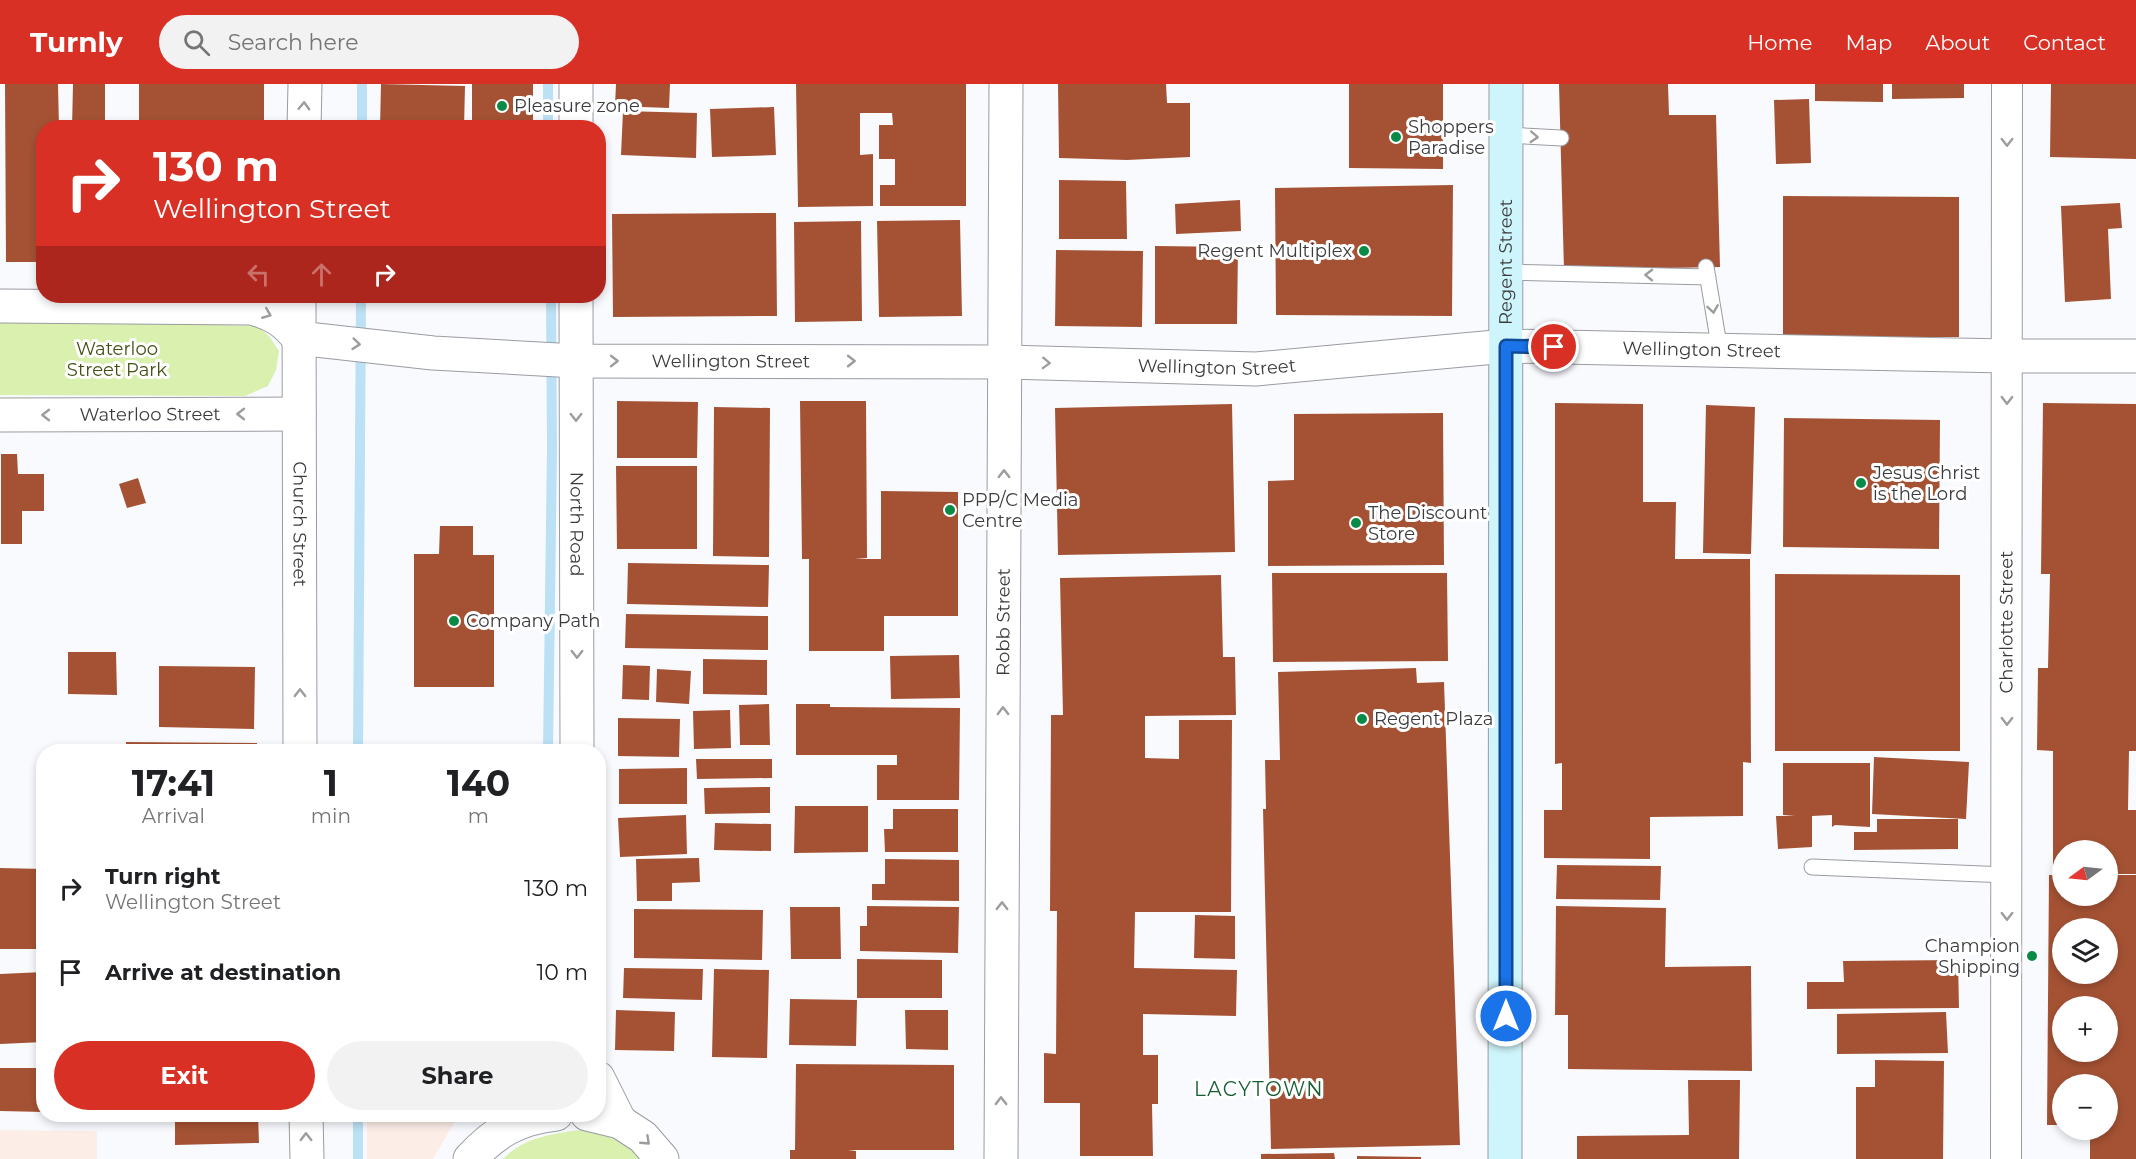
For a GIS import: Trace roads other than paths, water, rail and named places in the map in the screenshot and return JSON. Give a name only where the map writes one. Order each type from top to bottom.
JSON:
[{"type":"main road","name":"Regent Street","points":[[1506,84],[1506,1159]]},
{"type":"street","points":[[304,120],[305,84]]},
{"type":"street","points":[[576,84],[576,120]]},
{"type":"street","name":"Robb Street","points":[[1001,1159],[1006,84]]},
{"type":"street","name":"Charlotte Street","points":[[2006,1159],[2007,84]]},
{"type":"street","name":"Church Street","points":[[299,303],[300,744]]},
{"type":"street","name":"North Road","points":[[576,303],[577,744]]},
{"type":"street","points":[[0,306],[251,308],[274,315],[287,324],[298,338]]},
{"type":"street","name":"Wellington Street","points":[[298,338],[433,353],[576,360],[1004,362],[1256,369],[1506,346],[2007,356],[2136,356]]},
{"type":"street","name":"Waterloo Street","points":[[0,415],[299,414]]},
{"type":"street","points":[[606,1094],[620,1122]]},
{"type":"street","points":[[606,1119],[620,1122],[643,1137],[662,1159]]},
{"type":"street","points":[[306,1122],[307,1159]]},
{"type":"street","points":[[470,1159],[496,1134],[518,1122]]},
{"type":"lane","points":[[1506,135],[1561,138]]},
{"type":"lane","points":[[1507,272],[1707,272],[1720,351]]},
{"type":"lane","points":[[1812,867],[2007,875]]},
{"type":"waterway","points":[[362,84],[362,120]]},
{"type":"waterway","points":[[548,84],[548,120]]},
{"type":"waterway","points":[[358,744],[361,303]]},
{"type":"waterway","points":[[548,744],[552,448],[551,303]]},
{"type":"waterway","points":[[358,1122],[358,1159]]},
{"type":"place","name":"Pleasure zone","points":[[502,106]]},
{"type":"place","name":"Shoppers Paradise","points":[[1396,137]]},
{"type":"place","name":"Regent Multiplex","points":[[1364,251]]},
{"type":"place","name":"Jesus Christ is the Lord","points":[[1861,483]]},
{"type":"place","name":"PPP/C Media Centre","points":[[950,510]]},
{"type":"place","name":"The Discount Store","points":[[1356,523]]},
{"type":"place","name":"Company Path","points":[[454,621]]},
{"type":"place","name":"Regent Plaza","points":[[1362,719]]},
{"type":"place","name":"Champion Shipping","points":[[2032,956]]},
{"type":"district","name":"LACYTOWN","points":[[1259,1089]]},
{"type":"park label","name":"Waterloo Street Park","points":[[117,359]]}]
